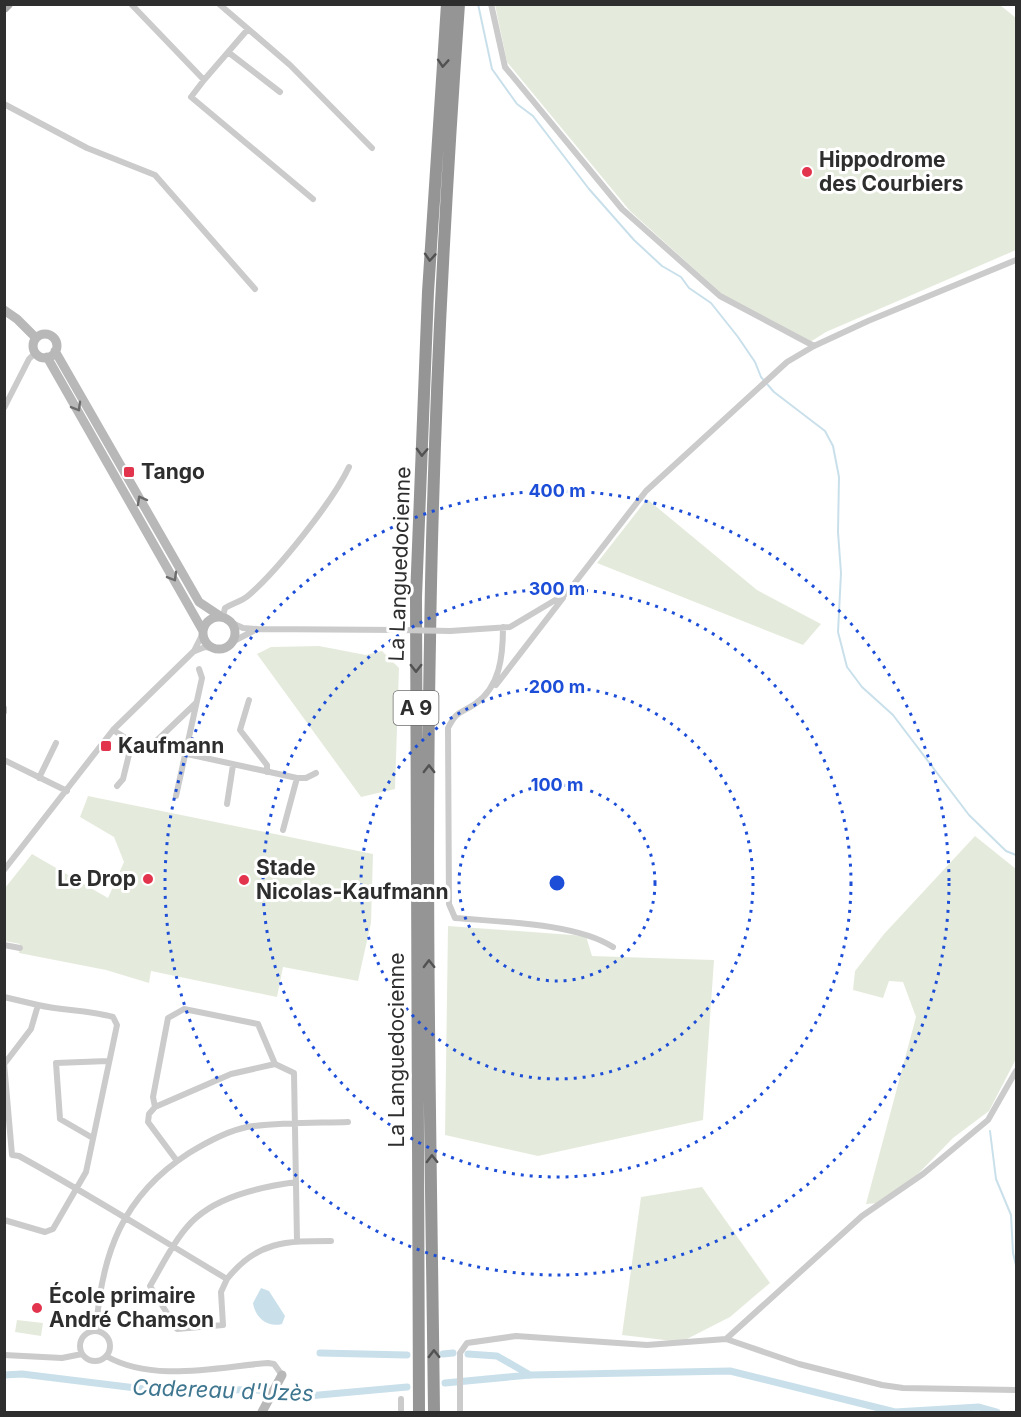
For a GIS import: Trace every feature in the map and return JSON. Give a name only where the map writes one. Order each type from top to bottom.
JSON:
[{"type":"highway","name":"La Languedocienne","points":[[419,1413],[416,597],[428,292],[447,4]]},
{"type":"highway","name":"La Languedocienne","points":[[434,1413],[429,956],[430,632],[439,319],[459,4]]},
{"type":"main road","points":[[4,8],[8,4]]},
{"type":"street","points":[[131,4],[204,80]]},
{"type":"street","points":[[219,4],[290,65],[372,148]]},
{"type":"street","points":[[491,4],[505,67],[622,208],[720,296],[814,346]]},
{"type":"street","points":[[248,29],[190,97],[313,200]]},
{"type":"street","points":[[228,52],[280,92]]},
{"type":"street","points":[[4,104],[87,148],[155,176],[255,289]]},
{"type":"street","points":[[613,947],[597,936],[522,923],[455,918],[449,904],[448,728],[455,713],[475,704],[494,687],[646,491],[787,362],[814,346],[985,271],[1017,260]]},
{"type":"street","points":[[4,310],[36,338]]},
{"type":"street","points":[[35,353],[33,345],[36,338],[42,334],[53,337],[56,344],[51,354]]},
{"type":"street","points":[[4,408],[29,359],[35,353],[51,354]]},
{"type":"street","points":[[51,354],[199,602],[232,623],[257,629],[450,631],[510,627],[567,593]]},
{"type":"street","points":[[51,354],[203,632],[205,642],[212,648]]},
{"type":"street","points":[[194,651],[208,620],[221,616],[225,608],[238,603],[250,593],[299,538],[344,479],[349,467]]},
{"type":"street","points":[[232,623],[236,634],[232,642]]},
{"type":"street","points":[[494,687],[503,650],[503,627]]},
{"type":"street","points":[[4,870],[113,730],[194,651],[205,646],[223,649],[257,629]]},
{"type":"street","points":[[176,796],[202,678],[199,669]]},
{"type":"street","points":[[249,700],[240,730],[267,765],[267,771]]},
{"type":"street","points":[[151,746],[196,703]]},
{"type":"street","points":[[113,730],[132,742],[233,765],[297,778],[306,778],[316,773]]},
{"type":"street","points":[[39,777],[56,742]]},
{"type":"street","points":[[117,786],[123,779],[132,742]]},
{"type":"street","points":[[4,760],[67,791]]},
{"type":"street","points":[[227,804],[233,765]]},
{"type":"street","points":[[283,830],[297,778]]},
{"type":"street","points":[[4,945],[20,948]]},
{"type":"street","points":[[4,997],[65,1012],[96,1012],[113,1017],[117,1024],[86,1172],[53,1229],[45,1232],[4,1221]]},
{"type":"street","points":[[38,1005],[32,1029],[5,1063],[8,1155],[19,1156],[76,1188],[227,1279]]},
{"type":"street","points":[[155,1107],[153,1097],[168,1018],[175,1012],[184,1009],[254,1021],[258,1024],[275,1064]]},
{"type":"street","points":[[92,1137],[60,1119],[56,1063],[108,1061]]},
{"type":"street","points":[[177,1161],[148,1122],[149,1114],[155,1107],[231,1074],[275,1064],[294,1073],[297,1241]]},
{"type":"street","points":[[726,1339],[862,1216],[923,1174],[953,1146],[988,1120],[1017,1071]]},
{"type":"street","points":[[96,1331],[101,1278],[111,1247],[125,1217],[142,1194],[177,1161],[209,1140],[245,1128],[294,1123],[348,1122]]},
{"type":"street","points":[[296,1182],[266,1186],[234,1197],[206,1211],[188,1226],[150,1286],[177,1329],[223,1325],[221,1292],[227,1279],[247,1258],[259,1250],[297,1241],[331,1241]]},
{"type":"street","points":[[82,1354],[81,1340],[87,1334],[96,1331],[105,1335],[110,1343],[106,1356]]},
{"type":"street","points":[[460,1413],[460,1353],[467,1343],[516,1336],[647,1345],[726,1339],[799,1364],[882,1385],[903,1388],[1017,1390]]},
{"type":"street","points":[[4,1355],[62,1358],[82,1354],[92,1361],[106,1356],[124,1366],[164,1371],[268,1362],[274,1364],[282,1375],[262,1412]]},
{"type":"street","points":[[401,1399],[401,1413]]},
{"type":"green space","name":"Hippodrome des Courbiers","points":[[495,5],[1000,5],[1016,18],[1016,250],[826,332],[810,342],[723,295],[630,211],[507,62]]},
{"type":"green space","points":[[647,499],[757,590],[821,624],[803,645],[597,563]]},
{"type":"green space","points":[[319,646],[366,655],[382,651],[399,668],[395,789],[361,797],[257,654],[271,647]]},
{"type":"green space","name":"Stade Nicolas-Kaufmann","points":[[88,796],[373,854],[371,923],[358,981],[283,967],[277,997],[151,971],[149,983],[106,970],[19,953],[20,944],[5,941],[5,888],[32,854],[108,898],[124,862],[114,837],[80,817]]},
{"type":"green space","points":[[975,836],[1016,869],[1016,1059],[989,1111],[953,1138],[917,1175],[879,1203],[866,1204],[916,1017],[903,982],[889,981],[883,998],[853,990],[855,971],[884,934]]},
{"type":"green space","points":[[448,926],[586,936],[592,956],[714,960],[703,1120],[538,1156],[445,1135]]},
{"type":"green space","points":[[702,1187],[770,1283],[730,1317],[681,1342],[622,1335],[641,1197]]},
{"type":"green space","points":[[17,1320],[43,1323],[41,1336],[15,1332]]},
{"type":"water","points":[[261,1288],[269,1291],[285,1316],[282,1324],[267,1323],[256,1313],[253,1303]]},
{"type":"waterway","points":[[478,4],[492,69],[517,104],[533,116],[589,189],[634,240],[662,266],[681,277],[689,288],[711,303],[738,337],[755,362],[761,377],[774,392],[825,431],[833,446],[839,477],[838,532],[841,573],[838,632],[847,667],[862,687],[893,715],[969,815],[1006,851],[1016,855]]},
{"type":"waterway","points":[[990,1131],[996,1179],[1011,1215],[1016,1265]]},
{"type":"waterway","points":[[320,1353],[407,1355]]},
{"type":"waterway","points":[[443,1354],[453,1353]]},
{"type":"waterway","points":[[468,1354],[497,1356],[530,1375]]},
{"type":"waterway","points":[[445,1383],[530,1375],[730,1371],[895,1412],[979,1407],[997,1412]]},
{"type":"waterway","name":"Cadereau d'Uzès","points":[[4,1375],[22,1374],[144,1389],[257,1390],[308,1396],[407,1387]]},
{"type":"place","name":"Hippodrome des Courbiers","points":[[807,172]]},
{"type":"place","name":"Tango","points":[[129,472]]},
{"type":"place","name":"Kaufmann","points":[[106,746]]},
{"type":"place","name":"Le Drop","points":[[148,879]]},
{"type":"place","name":"Stade Nicolas-Kaufmann","points":[[244,880]]},
{"type":"place","name":"École primaire André Chamson","points":[[37,1308]]}]
